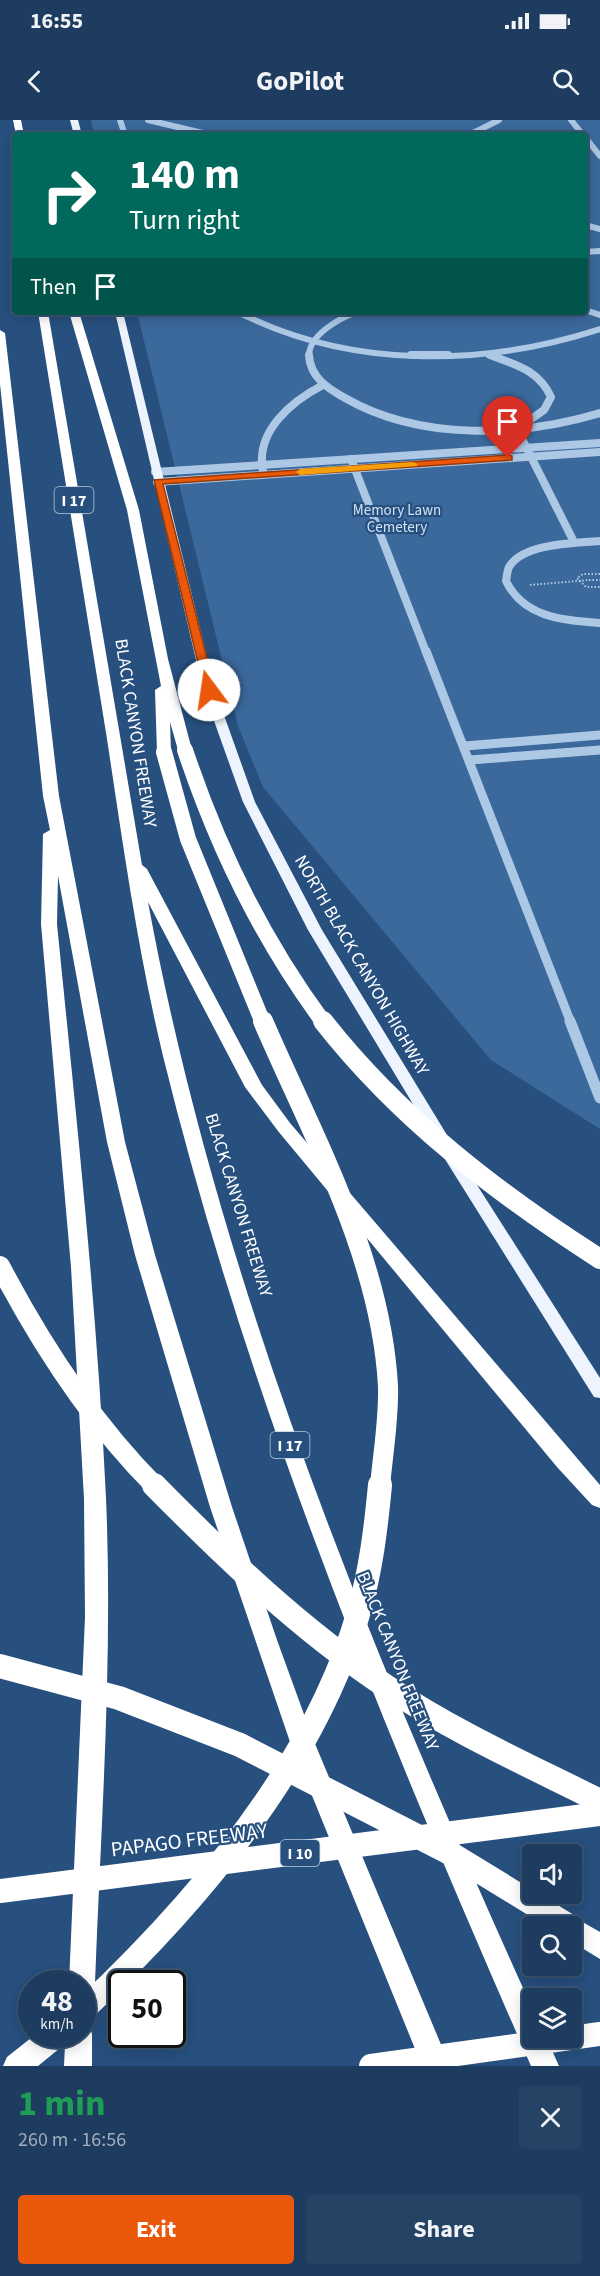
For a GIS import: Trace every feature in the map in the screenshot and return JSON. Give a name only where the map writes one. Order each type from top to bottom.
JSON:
[{"type":"highway","name":"BLACK CANYON FREEWAY","points":[[43,315],[148,948],[173,1061],[198,1157],[265,1372],[302,1479],[394,1718],[545,2066]]},
{"type":"highway","points":[[75,315],[104,405],[133,510],[161,658],[185,750],[214,833],[237,882],[270,940],[329,1030],[366,1072],[412,1117],[495,1186],[600,1259]]},
{"type":"highway","points":[[0,333],[51,796],[116,1142],[145,1255],[182,1383],[239,1563],[301,1739],[436,2066]]},
{"type":"highway","points":[[96,1998],[170,1924],[224,1856],[267,1797],[306,1732],[335,1674],[358,1614],[370,1563],[379,1506],[388,1395],[375,1301],[341,1198],[192,848],[164,752],[161,658]]},
{"type":"highway","points":[[51,796],[49,924],[80,1255],[95,1499],[96,1639],[83,1970]]},
{"type":"highway","points":[[131,854],[254,1087],[284,1127],[565,1461],[600,1499]]},
{"type":"highway","points":[[0,1266],[23,1312],[104,1430],[146,1478],[226,1558],[286,1613],[398,1694],[446,1722],[600,1801]]},
{"type":"highway","points":[[0,1666],[46,1676],[158,1711],[231,1742],[452,1853],[554,1916]]},
{"type":"highway","name":"PAPAGO FREEWAY","points":[[0,1891],[600,1814]]},
{"type":"highway","points":[[582,1935],[600,1947]]},
{"type":"highway","points":[[371,2066],[600,2034]]},
{"type":"highway","points":[[17,2066],[40,2048]]},
{"type":"highway","points":[[78,2066],[79,2048]]},
{"type":"main road","name":"NORTH BLACK CANYON HIGHWAY","points":[[120,315],[156,477],[209,690],[249,802],[315,930],[445,1146],[600,1392]]},
{"type":"lane","points":[[148,120],[198,132]]},
{"type":"lane","points":[[476,132],[499,120]]},
{"type":"lane","points":[[571,120],[581,132]]},
{"type":"lane","points":[[588,141],[600,156]]},
{"type":"lane","points":[[243,315],[277,331],[313,342],[396,354],[486,354],[537,348],[600,329]]},
{"type":"lane","points":[[351,315],[327,327],[313,342],[309,356],[312,370],[323,385],[342,399],[369,410],[401,420],[438,426],[517,429],[553,425],[600,413]]},
{"type":"lane","points":[[486,354],[529,370],[546,383],[551,397],[544,410],[517,429]]},
{"type":"lane","points":[[264,474],[261,465],[273,423],[296,399],[323,385]]},
{"type":"lane","points":[[517,429],[573,540]]},
{"type":"lane","points":[[156,477],[264,474],[352,464],[600,443]]},
{"type":"lane","points":[[156,477],[261,465],[352,464],[600,452]]},
{"type":"lane","points":[[352,464],[465,746],[600,1098]]},
{"type":"lane","points":[[600,541],[573,540],[547,544],[526,551],[511,561],[504,574],[505,587],[516,600],[534,611],[559,619],[600,623]]},
{"type":"lane","points":[[465,746],[600,735]]},
{"type":"lane","points":[[470,760],[600,750]]},
{"type":"path","points":[[577,581],[583,574],[600,574]]},
{"type":"path","points":[[505,587],[600,580]]},
{"type":"path","points":[[577,581],[586,587],[600,587]]},
{"type":"green space","name":"Memory Lawn Cemetery","points":[[91,120],[600,120],[600,1129],[491,1060],[263,787],[238,726],[138,315],[588,315],[588,132],[93,132]]},
{"type":"slow traffic","points":[[300,472],[413,464]]},
{"type":"route","points":[[209,690],[157,482],[508,458]]}]
